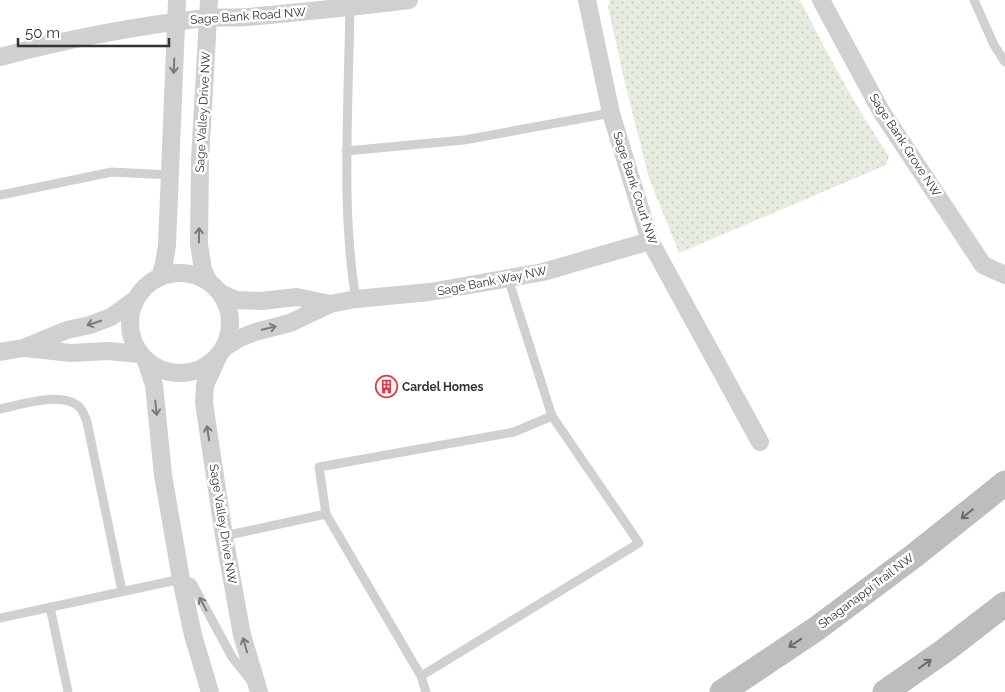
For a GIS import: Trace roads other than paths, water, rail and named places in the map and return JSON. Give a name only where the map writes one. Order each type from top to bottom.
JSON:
[{"type":"main road","name":"Shaganappi Trail NW","points":[[722,692],[816,628],[915,555],[1005,483]]},
{"type":"main road","points":[[885,692],[944,651],[1005,604]]},
{"type":"street","points":[[160,277],[164,264],[166,245],[176,0]]},
{"type":"street","name":"Sage Valley Drive NW","points":[[209,0],[200,160],[199,244],[203,270],[215,288]]},
{"type":"street","name":"Sage Bank Road NW","points":[[0,57],[55,42],[175,22],[207,18],[241,17],[350,4],[409,0]]},
{"type":"street","name":"Sage Bank Court NW","points":[[587,0],[611,112],[650,241],[760,442]]},
{"type":"street","name":"Sage Bank Grove NW","points":[[821,0],[881,111],[983,265],[1005,275]]},
{"type":"street","name":"Sage Bank Way NW","points":[[221,352],[238,339],[255,332],[290,323],[330,304],[356,299],[430,292],[543,272],[650,241]]},
{"type":"street","points":[[23,348],[70,353],[108,351],[143,357],[159,369],[175,374],[190,372],[205,367],[221,352],[229,334],[230,319],[227,306],[215,288],[194,275],[177,273],[160,277],[146,286],[136,299],[131,312],[130,327],[133,341],[143,357],[154,385],[162,475],[193,635],[210,692]]},
{"type":"street","name":"Sage Bank Way NW","points":[[215,288],[236,300],[261,301],[297,297],[330,304]]},
{"type":"street","points":[[0,352],[23,348],[67,330],[90,325],[111,317],[136,299]]},
{"type":"street","name":"Sage Valley Drive NW","points":[[221,352],[206,385],[204,402],[224,536],[242,635],[258,690]]},
{"type":"lane","points":[[974,0],[994,45],[1005,62]]},
{"type":"lane","points":[[350,4],[346,151],[348,223],[352,279],[356,299]]},
{"type":"lane","points":[[346,151],[464,140],[611,112]]},
{"type":"lane","points":[[0,196],[112,172],[170,175]]},
{"type":"lane","points":[[421,676],[639,543],[552,416],[508,278]]},
{"type":"lane","points":[[0,409],[58,398],[71,401],[80,408],[87,422],[122,591]]},
{"type":"lane","points":[[426,692],[421,676],[326,514],[319,467],[514,432],[552,416]]},
{"type":"lane","points":[[224,536],[326,514]]},
{"type":"lane","points":[[0,618],[181,579],[192,583],[232,657],[258,690]]},
{"type":"lane","points":[[50,607],[68,692]]},
{"type":"place","name":"Cardel Homes","points":[[386,387]]}]
